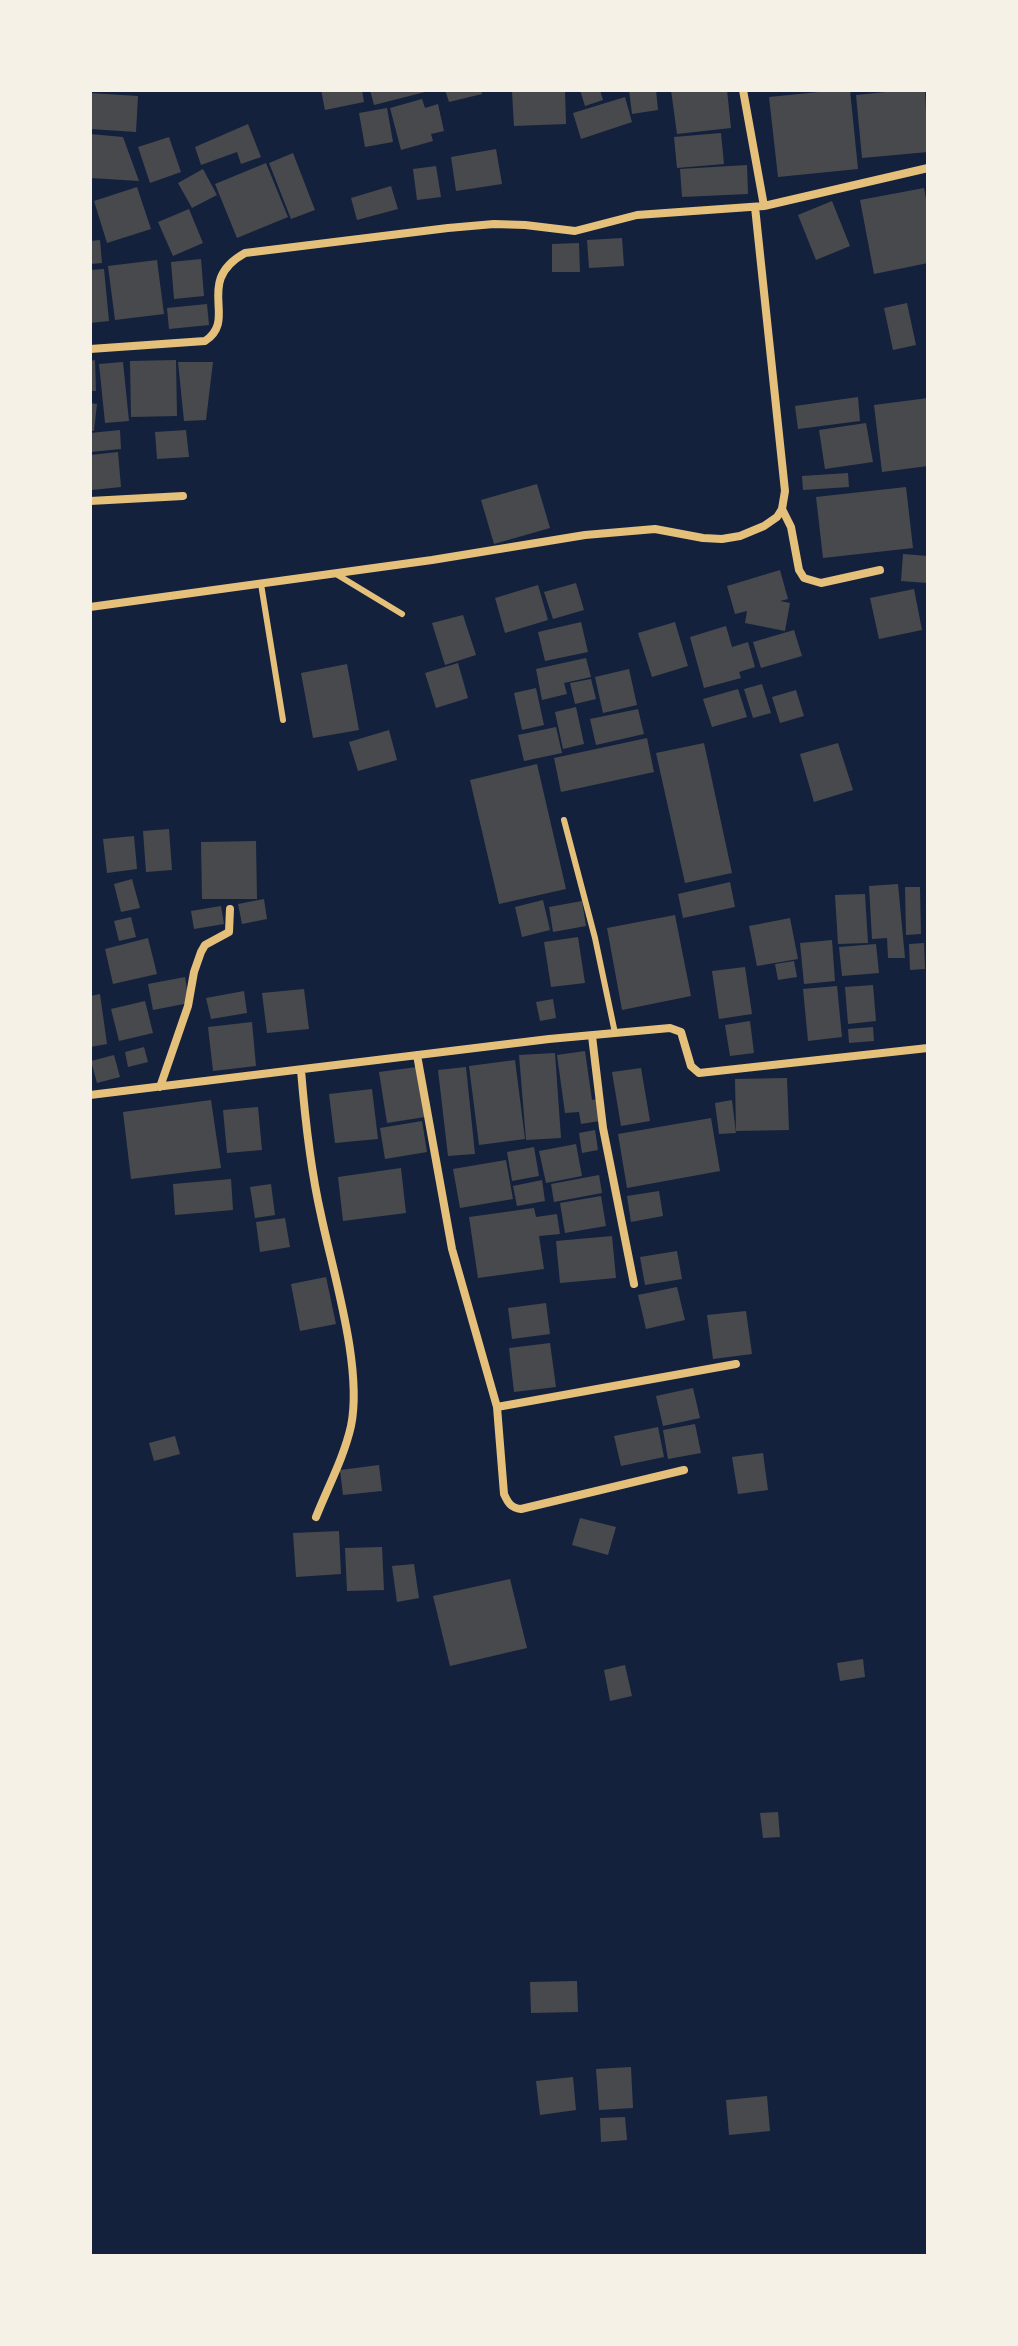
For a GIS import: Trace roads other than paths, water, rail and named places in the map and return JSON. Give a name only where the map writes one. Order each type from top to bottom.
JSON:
[{"type":"street","points":[[90,607],[634,530],[655,529],[722,539],[740,536],[777,517],[782,509],[785,491],[760,206],[743,90]]},
{"type":"street","points":[[90,349],[205,341],[213,336],[218,327],[221,274],[232,261],[245,253],[494,224],[575,231],[637,215],[760,206],[928,168]]},
{"type":"street","points":[[90,501],[183,496]]},
{"type":"street","points":[[782,509],[791,527],[799,570],[804,578],[821,583],[880,570]]},
{"type":"street","points":[[160,1087],[188,1006],[201,952],[205,945],[229,932],[230,909]]},
{"type":"street","points":[[90,1095],[417,1055],[676,1028],[681,1032],[691,1066],[699,1073],[928,1048]]},
{"type":"street","points":[[592,1036],[603,1128],[634,1284]]},
{"type":"street","points":[[417,1055],[452,1249],[497,1407],[504,1494],[508,1503],[521,1509],[684,1470]]},
{"type":"street","points":[[301,1070],[309,1152],[345,1327],[353,1391],[351,1425],[316,1517]]},
{"type":"street","points":[[497,1407],[736,1364]]},
{"type":"lane","points":[[336,574],[402,614]]},
{"type":"lane","points":[[261,584],[283,720]]},
{"type":"lane","points":[[564,820],[595,938],[615,1033]]}]
